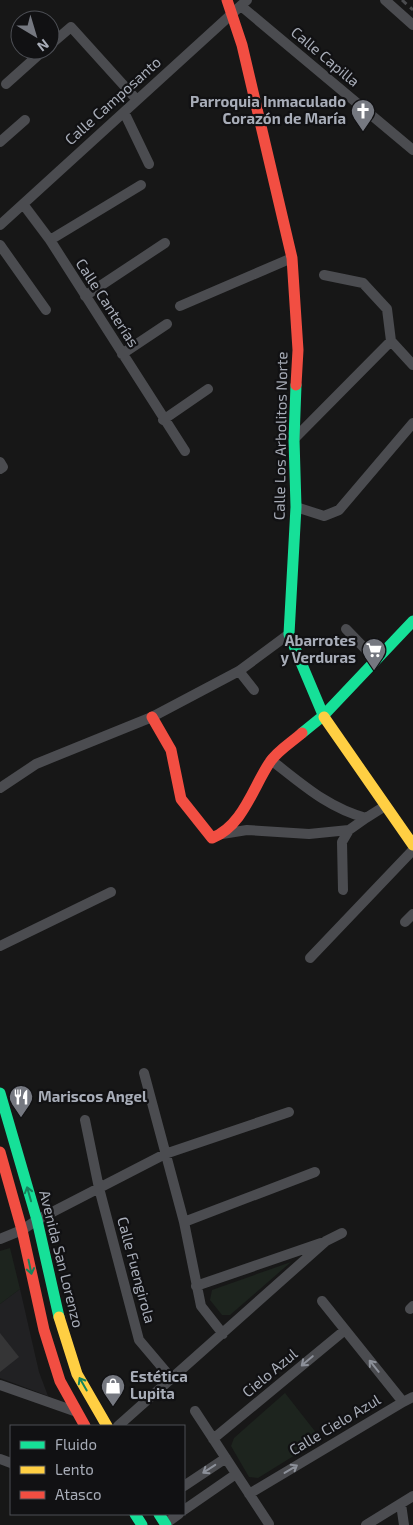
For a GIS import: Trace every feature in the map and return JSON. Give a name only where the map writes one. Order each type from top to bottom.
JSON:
[{"type":"street","name":"Calle Los Arbolitos Norte","points":[[227,0],[240,6],[242,45],[292,258],[298,350],[294,439],[296,507],[289,634],[323,716],[413,845]]},
{"type":"street","points":[[386,0],[413,25]]},
{"type":"street","name":"Calle Camposanto","points":[[0,225],[240,6]]},
{"type":"street","name":"Calle Capilla","points":[[240,6],[413,150]]},
{"type":"street","points":[[60,36],[70,26],[137,100]]},
{"type":"street","points":[[6,84],[33,60]]},
{"type":"street","points":[[124,112],[149,164]]},
{"type":"street","points":[[0,142],[25,120]]},
{"type":"street","points":[[50,240],[141,185]]},
{"type":"street","name":"Calle Canterías","points":[[23,204],[50,240],[163,420],[185,451]]},
{"type":"street","points":[[85,296],[165,242]]},
{"type":"street","points":[[0,245],[46,310]]},
{"type":"street","points":[[180,306],[292,258]]},
{"type":"street","points":[[324,275],[363,283],[387,309],[391,341],[413,365]]},
{"type":"street","points":[[122,354],[167,324]]},
{"type":"street","points":[[294,439],[391,341]]},
{"type":"street","points":[[163,420],[208,389]]},
{"type":"street","points":[[296,507],[324,516],[339,510],[413,423]]},
{"type":"street","points":[[0,462],[3,466],[0,469]]},
{"type":"street","points":[[217,836],[241,813],[271,760],[323,716],[413,621]]},
{"type":"street","points":[[346,629],[376,660]]},
{"type":"street","points":[[0,788],[36,764],[152,717],[239,672],[289,634]]},
{"type":"street","points":[[239,672],[254,690]]},
{"type":"street","points":[[152,717],[171,750],[180,799],[217,836]]},
{"type":"street","points":[[271,760],[324,801],[349,813],[366,818]]},
{"type":"street","points":[[343,890],[342,842],[349,830],[386,806]]},
{"type":"street","points":[[217,836],[247,830],[309,834],[349,830]]},
{"type":"street","points":[[310,958],[413,850]]},
{"type":"street","points":[[0,946],[111,892]]},
{"type":"street","points":[[405,922],[413,914]]},
{"type":"street","points":[[144,1073],[184,1222],[196,1286],[202,1306],[223,1334]]},
{"type":"street","name":"Avenida San Lorenzo","points":[[0,1093],[37,1220],[61,1326],[77,1374],[106,1425]]},
{"type":"street","points":[[0,1239],[22,1230],[37,1220],[165,1154],[289,1112]]},
{"type":"street","name":"Calle Fuengirola","points":[[85,1120],[99,1188],[139,1340],[172,1379]]},
{"type":"street","name":"Avenida San Lorenzo","points":[[0,1152],[22,1230],[44,1330],[60,1381],[84,1425]]},
{"type":"street","points":[[184,1222],[315,1172]]},
{"type":"street","points":[[196,1286],[326,1241],[342,1232]]},
{"type":"street","points":[[119,1425],[326,1241]]},
{"type":"street","name":"Calle Cielo Azul","points":[[249,1494],[408,1400],[345,1330],[322,1301]]},
{"type":"street","name":"Cielo Azul","points":[[213,1439],[345,1330]]},
{"type":"street","points":[[0,1385],[77,1412]]},
{"type":"street","points":[[195,1411],[269,1524]]},
{"type":"street","points":[[185,1485],[226,1458]]},
{"type":"street","points":[[185,1509],[236,1474]]},
{"type":"street","points":[[366,1525],[413,1496]]},
{"type":"street","points":[[401,1504],[404,1525]]},
{"type":"street","points":[[163,1521],[177,1515]]},
{"type":"shaded area","points":[[10,1248],[20,1289],[0,1304],[0,1251]]},
{"type":"shaded area","points":[[291,1262],[230,1315],[222,1315],[210,1300],[212,1290]]},
{"type":"shaded area","points":[[20,1289],[39,1372],[48,1396],[0,1378],[0,1304]]},
{"type":"shaded area","points":[[285,1393],[321,1439],[258,1478],[249,1477],[231,1446],[234,1438]]},
{"type":"building","points":[[0,1333],[19,1357],[0,1372]]},
{"type":"railway","points":[[402,0],[413,10]]},
{"type":"traffic: fast","points":[[296,385],[294,439],[296,507],[289,634],[324,717]]},
{"type":"traffic: fast","points":[[302,733],[323,716],[413,621]]},
{"type":"traffic: fast","points":[[0,1093],[37,1220],[59,1317]]},
{"type":"traffic: fast","points":[[136,1515],[142,1525]]},
{"type":"traffic: fast","points":[[160,1515],[166,1525]]},
{"type":"traffic: slow","points":[[324,717],[413,845]]},
{"type":"traffic: slow","points":[[59,1317],[77,1374],[106,1425]]},
{"type":"traffic: jam","points":[[227,0],[242,45],[292,258],[298,350],[296,385]]},
{"type":"traffic: jam","points":[[152,717],[171,750],[181,799],[212,838],[232,825],[246,805],[273,758],[302,733]]},
{"type":"traffic: jam","points":[[0,1152],[22,1230],[44,1330],[60,1381],[84,1425]]},
{"type":"place","name":"Parroquia Inmaculado Corazón de María","points":[[363,132]]},
{"type":"place","name":"Abarrotes y Verduras","points":[[374,671]]},
{"type":"place","name":"Mariscos Angel","points":[[21,1118]]},
{"type":"place","name":"Estética Lupita","points":[[113,1407]]}]
